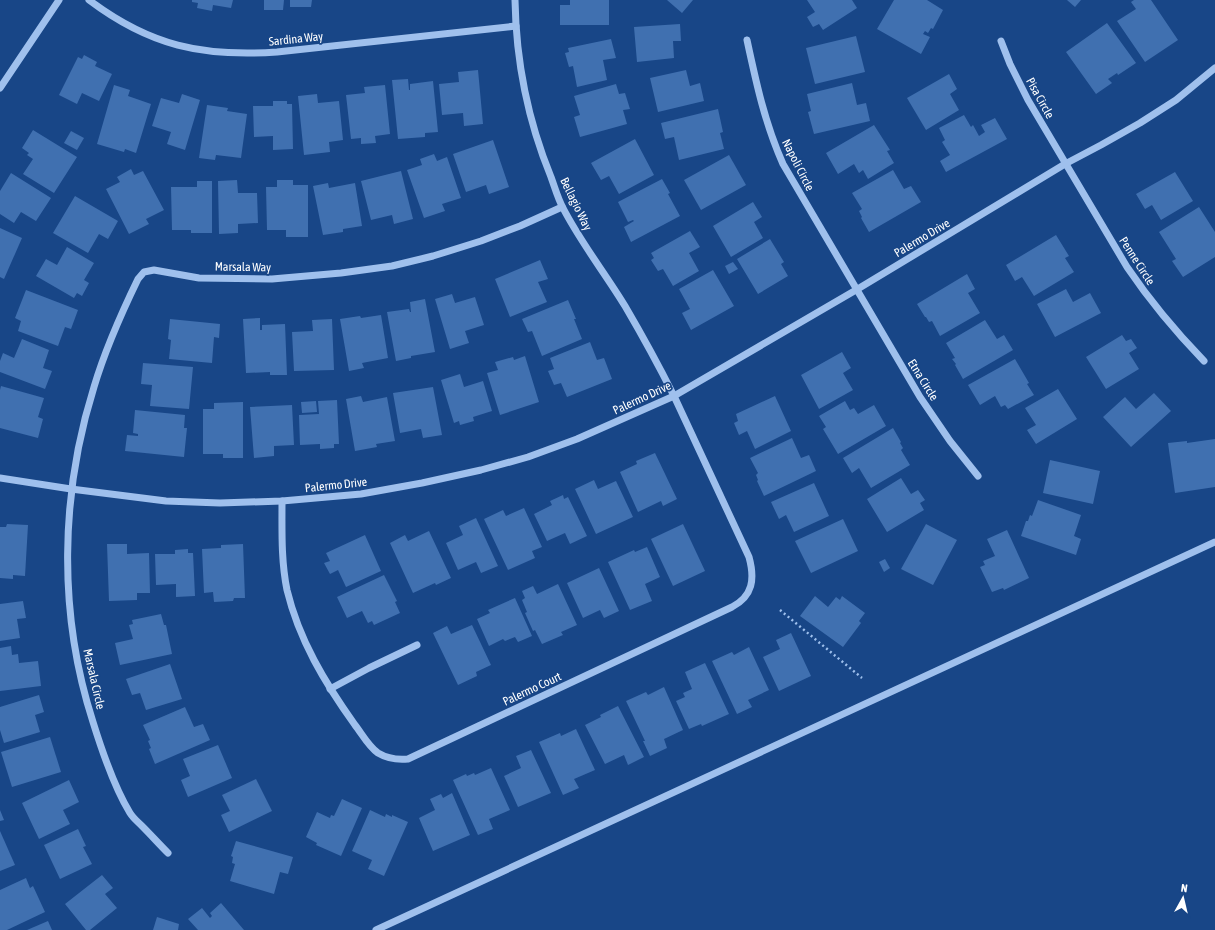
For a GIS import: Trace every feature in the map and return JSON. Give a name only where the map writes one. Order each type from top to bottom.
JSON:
[{"type":"street","points":[[0,88],[60,0]]},
{"type":"street","name":"Sardina Way","points":[[90,0],[107,14],[131,28],[154,38],[192,49],[225,53],[252,54],[277,52],[516,26]]},
{"type":"street","name":"Bellagio Way","points":[[515,0],[520,63],[533,125],[562,207],[589,253],[624,305],[649,348],[674,396]]},
{"type":"street","name":"Napoli Circle","points":[[747,40],[768,126],[774,144],[798,192],[856,290]]},
{"type":"street","name":"Pisa Circle","points":[[1001,41],[1010,64],[1028,100],[1065,164]]},
{"type":"street","name":"Palermo Drive","points":[[0,478],[166,501],[220,503],[282,501],[361,494],[422,484],[528,457],[577,439],[674,396],[856,290],[1065,164],[1101,145],[1176,100],[1215,68]]},
{"type":"street","name":"Penne Circle","points":[[1065,164],[1124,262],[1144,292],[1162,315],[1204,361]]},
{"type":"street","name":"Marsala Way","points":[[71,489],[85,418],[96,380],[104,357],[134,286],[144,272],[154,270],[199,278],[272,279],[341,273],[392,266],[433,256],[481,241],[520,226],[562,207]]},
{"type":"street","name":"Etna Circle","points":[[856,290],[920,397],[950,441],[978,476]]},
{"type":"street","name":"Palermo Court","points":[[282,501],[283,553],[287,588],[291,605],[307,648],[330,689],[374,750],[382,756],[394,760],[408,759],[739,604],[744,599],[749,591],[751,583],[752,567],[749,558],[674,396]]},
{"type":"street","name":"Marsala Circle","points":[[71,489],[68,545],[69,592],[75,653],[85,698],[101,748],[130,814],[168,853]]},
{"type":"street","points":[[376,930],[1215,542]]},
{"type":"street","points":[[330,689],[417,645]]},
{"type":"path","points":[[780,610],[862,678]]},
{"type":"building","points":[[192,0],[233,0],[231,8],[213,5],[212,11],[197,8],[198,3],[192,2]]},
{"type":"building","points":[[264,0],[284,0],[283,10],[264,10]]},
{"type":"building","points":[[290,0],[312,0],[311,7],[290,7]]},
{"type":"building","points":[[570,0],[609,0],[609,25],[560,25],[560,5],[570,5]]},
{"type":"building","points":[[667,0],[693,0],[682,13]]},
{"type":"building","points":[[807,0],[852,0],[857,8],[823,30],[819,24],[813,27],[807,17],[815,12]]},
{"type":"building","points":[[894,0],[927,0],[943,10],[933,29],[931,28],[928,33],[925,31],[923,34],[930,37],[921,54],[877,29]]},
{"type":"building","points":[[1067,0],[1081,0],[1075,7]]},
{"type":"building","points":[[1134,0],[1151,0],[1178,40],[1145,62],[1117,21],[1136,9],[1131,2]]},
{"type":"building","points":[[1107,23],[1136,63],[1118,75],[1117,73],[1108,79],[1112,83],[1096,94],[1066,52]]},
{"type":"building","points":[[680,24],[681,41],[673,41],[674,58],[637,62],[634,27]]},
{"type":"building","points":[[856,36],[865,72],[815,84],[806,48]]},
{"type":"building","points":[[611,39],[616,58],[603,60],[607,80],[577,87],[573,66],[569,67],[565,53],[569,52],[568,48]]},
{"type":"building","points":[[84,55],[97,62],[95,66],[112,74],[99,101],[82,93],[77,104],[59,95],[78,57],[82,59]]},
{"type":"building","points":[[478,70],[483,124],[464,126],[463,113],[442,115],[439,84],[459,82],[458,72]]},
{"type":"building","points":[[686,70],[690,86],[700,83],[704,101],[658,112],[650,78]]},
{"type":"building","points":[[949,74],[957,89],[950,94],[959,110],[926,130],[907,98]]},
{"type":"building","points":[[408,79],[409,90],[410,84],[433,81],[438,132],[425,133],[425,137],[398,139],[392,80]]},
{"type":"building","points":[[852,83],[857,105],[866,103],[870,121],[814,134],[808,112],[811,111],[807,94]]},
{"type":"building","points":[[616,84],[619,94],[625,93],[630,109],[623,110],[627,124],[580,137],[574,117],[580,115],[574,96]]},
{"type":"building","points":[[114,85],[130,90],[128,96],[151,104],[136,153],[125,149],[124,152],[97,144]]},
{"type":"building","points":[[385,85],[390,134],[375,136],[376,143],[361,144],[361,138],[351,139],[346,95],[365,93],[364,87]]},
{"type":"building","points":[[182,94],[200,100],[185,150],[167,144],[171,132],[152,126],[161,98],[179,103]]},
{"type":"building","points":[[317,94],[318,103],[339,101],[343,140],[329,142],[330,152],[304,155],[298,96]]},
{"type":"building","points":[[273,101],[287,101],[287,104],[292,104],[293,149],[273,150],[273,136],[254,137],[253,106],[273,106]]},
{"type":"building","points":[[207,105],[228,108],[227,111],[247,114],[241,158],[216,155],[215,160],[199,158]]},
{"type":"building","points":[[718,109],[723,132],[720,133],[724,149],[679,160],[674,137],[665,139],[661,123]]},
{"type":"building","points":[[964,115],[971,127],[973,125],[979,136],[985,132],[981,125],[995,118],[1007,139],[946,172],[940,161],[950,155],[942,142],[945,140],[939,128]]},
{"type":"building","points":[[874,125],[890,150],[887,151],[894,163],[868,179],[863,170],[859,173],[854,164],[838,174],[826,153]]},
{"type":"building","points":[[33,130],[77,157],[54,193],[23,174],[33,159],[27,155],[29,153],[22,148]]},
{"type":"building","points":[[71,131],[84,138],[77,150],[64,143]]},
{"type":"building","points":[[635,139],[654,175],[619,194],[609,176],[601,180],[591,163]]},
{"type":"building","points":[[493,140],[509,187],[489,194],[486,185],[466,192],[453,154]]},
{"type":"building","points":[[434,154],[437,161],[447,157],[461,198],[442,204],[445,211],[424,218],[407,170],[422,165],[420,159]]},
{"type":"building","points":[[729,155],[746,185],[701,210],[684,180]]},
{"type":"building","points":[[131,169],[134,175],[143,171],[164,210],[146,219],[149,224],[129,234],[106,189],[120,182],[117,177]]},
{"type":"building","points":[[893,170],[904,189],[911,186],[921,202],[869,232],[861,218],[862,217],[859,211],[862,209],[852,193]]},
{"type":"building","points":[[401,171],[413,219],[394,224],[392,215],[371,220],[361,181]]},
{"type":"building","points":[[1175,172],[1193,201],[1161,220],[1152,205],[1145,209],[1136,194]]},
{"type":"building","points":[[11,173],[51,198],[36,221],[21,212],[14,223],[0,214],[0,191]]},
{"type":"building","points":[[662,179],[680,216],[631,242],[624,227],[634,221],[628,222],[618,202]]},
{"type":"building","points":[[237,180],[238,193],[257,193],[258,223],[238,224],[238,233],[219,234],[218,181]]},
{"type":"building","points":[[277,180],[293,180],[293,185],[308,185],[308,237],[286,237],[286,230],[267,230],[266,187],[277,187]]},
{"type":"building","points":[[197,181],[212,181],[212,233],[191,233],[191,230],[172,230],[171,187],[197,187]]},
{"type":"building","points":[[328,183],[329,188],[355,183],[362,226],[343,229],[343,232],[323,235],[313,186]]},
{"type":"building","points":[[75,196],[118,221],[108,239],[99,234],[88,253],[53,233]]},
{"type":"building","points":[[753,202],[762,217],[754,222],[763,238],[731,257],[713,226]]},
{"type":"building","points":[[1199,207],[1215,232],[1215,257],[1183,277],[1172,261],[1176,259],[1159,232]]},
{"type":"building","points":[[0,228],[22,238],[4,279],[0,277]]},
{"type":"building","points":[[690,231],[700,247],[689,253],[699,271],[673,286],[663,269],[658,271],[651,260],[654,258],[651,253]]},
{"type":"building","points":[[1056,235],[1069,256],[1065,258],[1074,272],[1034,296],[1022,277],[1015,281],[1006,265]]},
{"type":"building","points":[[770,239],[784,262],[781,264],[788,276],[758,294],[737,259]]},
{"type":"building","points":[[67,247],[94,263],[84,280],[89,283],[82,296],[77,293],[74,298],[36,276],[46,259],[57,265]]},
{"type":"building","points":[[540,260],[548,279],[538,282],[547,302],[510,317],[495,279]]},
{"type":"building","points":[[733,262],[738,269],[729,274],[725,266]]},
{"type":"building","points":[[713,270],[734,306],[691,330],[682,313],[690,309],[679,289]]},
{"type":"building","points":[[967,274],[975,289],[968,293],[980,313],[940,336],[932,321],[929,322],[917,304]]},
{"type":"building","points":[[1066,289],[1073,302],[1090,293],[1101,313],[1055,337],[1037,304]]},
{"type":"building","points":[[26,290],[78,310],[71,329],[65,327],[58,346],[18,331],[21,321],[15,318]]},
{"type":"building","points":[[452,294],[455,303],[475,297],[484,325],[465,331],[469,343],[450,349],[435,299]]},
{"type":"building","points":[[425,299],[435,352],[411,356],[411,358],[396,361],[387,312],[409,309],[411,312],[410,302]]},
{"type":"building","points":[[568,300],[582,339],[542,356],[532,331],[528,332],[522,319]]},
{"type":"building","points":[[381,315],[388,358],[362,363],[364,368],[349,371],[340,319]]},
{"type":"building","points":[[260,318],[260,330],[262,330],[262,325],[285,324],[287,375],[270,375],[270,372],[246,373],[243,319]]},
{"type":"building","points":[[170,319],[220,324],[219,338],[214,337],[212,363],[169,359],[171,340],[168,339]]},
{"type":"building","points":[[332,319],[334,370],[294,371],[292,332],[313,331],[312,320]]},
{"type":"building","points":[[985,320],[997,339],[1004,335],[1013,350],[963,379],[952,359],[955,358],[946,343]]},
{"type":"building","points":[[1122,335],[1126,341],[1131,339],[1137,348],[1129,353],[1139,369],[1106,389],[1086,357]]},
{"type":"building","points":[[22,339],[49,350],[43,368],[52,371],[45,389],[0,372],[0,361],[3,353],[14,358]]},
{"type":"building","points":[[590,342],[597,360],[604,358],[612,379],[567,397],[561,383],[554,385],[548,371],[554,369],[550,358]]},
{"type":"building","points":[[842,352],[851,368],[843,373],[853,390],[819,409],[801,375]]},
{"type":"building","points":[[525,356],[539,402],[500,415],[487,373],[498,370],[495,362],[513,357],[514,360]]},
{"type":"building","points":[[1015,359],[1034,395],[1008,409],[1005,405],[1001,407],[995,396],[980,405],[968,385]]},
{"type":"building","points":[[143,363],[193,367],[189,409],[150,406],[152,385],[141,384]]},
{"type":"building","points":[[460,374],[464,387],[483,381],[492,411],[473,417],[474,421],[460,425],[459,421],[454,423],[441,380]]},
{"type":"building","points":[[1,386],[44,398],[38,417],[43,419],[38,438],[0,428]]},
{"type":"building","points":[[433,387],[442,435],[423,438],[421,429],[400,433],[393,393]]},
{"type":"building","points":[[1058,389],[1077,419],[1036,444],[1027,430],[1036,425],[1025,408]]},
{"type":"building","points":[[1154,393],[1171,411],[1131,447],[1103,417],[1125,397],[1136,409]]},
{"type":"building","points":[[361,396],[363,402],[387,397],[395,441],[376,444],[377,447],[355,451],[346,399]]},
{"type":"building","points":[[775,396],[791,431],[755,449],[747,431],[739,435],[734,423],[738,421],[736,414]]},
{"type":"building","points":[[337,400],[339,444],[334,444],[334,448],[320,449],[320,444],[300,445],[299,415],[319,414],[318,401]]},
{"type":"building","points":[[316,401],[317,412],[302,413],[301,402]]},
{"type":"building","points":[[845,401],[850,410],[854,408],[858,414],[874,405],[886,426],[838,454],[823,429],[826,427],[819,416]]},
{"type":"building","points":[[243,402],[243,458],[223,458],[223,454],[203,454],[203,409],[214,409],[214,403]]},
{"type":"building","points":[[292,405],[294,445],[274,446],[274,456],[254,458],[250,407]]},
{"type":"building","points":[[135,410],[185,415],[184,428],[187,428],[184,457],[125,451],[127,435],[138,436],[138,434],[133,433]]},
{"type":"building","points":[[893,428],[901,442],[900,443],[903,448],[901,450],[910,465],[871,488],[859,468],[852,473],[843,458]]},
{"type":"building","points":[[792,438],[801,458],[809,455],[816,471],[764,496],[757,481],[756,475],[758,473],[750,458]]},
{"type":"building","points":[[1215,439],[1215,487],[1175,493],[1168,443],[1187,441],[1187,443]]},
{"type":"building","points":[[655,453],[677,499],[663,506],[661,501],[638,512],[620,472],[637,464],[636,461]]},
{"type":"building","points":[[1050,460],[1100,471],[1093,504],[1043,493]]},
{"type":"building","points":[[901,478],[911,494],[918,490],[925,500],[920,503],[924,510],[887,532],[867,499]]},
{"type":"building","points":[[594,480],[598,489],[616,481],[633,517],[596,534],[575,489]]},
{"type":"building","points":[[814,483],[829,516],[794,532],[786,515],[779,519],[771,502]]},
{"type":"building","points":[[563,495],[564,499],[568,497],[587,536],[570,544],[565,533],[547,541],[534,514],[552,505],[550,501]]},
{"type":"building","points":[[1038,500],[1081,515],[1074,536],[1081,539],[1076,555],[1021,536],[1026,521],[1028,521],[1030,515],[1032,516]]},
{"type":"building","points":[[524,508],[542,547],[532,551],[535,558],[508,570],[484,519],[503,510],[506,516]]},
{"type":"building","points":[[476,518],[498,566],[481,573],[476,562],[458,570],[446,543],[463,535],[459,526]]},
{"type":"building","points":[[843,519],[858,551],[811,573],[795,541]]},
{"type":"building","points":[[7,524],[28,525],[25,576],[13,575],[13,579],[0,578],[0,527],[6,527]]},
{"type":"building","points":[[683,524],[705,571],[673,586],[651,539]]},
{"type":"building","points":[[926,524],[957,540],[933,585],[901,569]]},
{"type":"building","points":[[1007,530],[1029,578],[1004,590],[1003,588],[992,592],[980,567],[985,565],[983,561],[995,556],[987,539]]},
{"type":"building","points":[[429,531],[451,578],[436,585],[435,583],[413,593],[390,543],[405,535],[408,541]]},
{"type":"building","points":[[365,535],[381,571],[346,587],[338,570],[330,574],[324,563],[330,561],[326,553]]},
{"type":"building","points":[[107,544],[127,544],[127,554],[149,553],[150,593],[137,593],[137,600],[109,601]]},
{"type":"building","points":[[243,544],[245,598],[234,598],[233,601],[214,602],[213,592],[204,593],[202,549],[221,548],[221,545]]},
{"type":"building","points":[[647,547],[660,577],[645,584],[652,601],[630,610],[608,562],[634,550],[635,552]]},
{"type":"building","points":[[188,549],[188,553],[193,553],[195,596],[176,597],[176,584],[156,585],[155,554],[175,554],[175,550]]},
{"type":"building","points":[[885,559],[890,568],[884,572],[879,562]]},
{"type":"building","points":[[599,568],[619,611],[604,618],[600,610],[583,618],[567,583]]},
{"type":"building","points":[[384,575],[397,601],[395,602],[400,613],[374,625],[372,621],[368,623],[362,611],[347,618],[337,597]]},
{"type":"building","points":[[558,584],[577,625],[561,632],[563,635],[542,644],[535,630],[533,631],[525,613],[527,612],[522,600],[525,598],[522,591],[533,586],[537,594]]},
{"type":"building","points":[[815,596],[828,607],[836,597],[840,600],[842,596],[865,613],[859,621],[861,623],[843,647],[800,616]]},
{"type":"building","points":[[515,598],[532,636],[518,642],[515,637],[505,641],[503,639],[489,646],[477,619],[490,613],[488,610]]},
{"type":"building","points":[[23,601],[26,618],[17,619],[20,638],[0,641],[0,604]]},
{"type":"building","points":[[161,614],[164,625],[166,625],[172,654],[120,665],[115,643],[133,639],[129,625],[133,624],[132,620]]},
{"type":"building","points":[[472,625],[491,665],[476,672],[477,676],[458,685],[433,633],[447,626],[451,634]]},
{"type":"building","points":[[791,633],[811,676],[779,691],[763,657],[780,649],[776,640]]},
{"type":"building","points":[[11,646],[12,655],[18,654],[19,663],[38,661],[41,686],[0,691],[0,648]]},
{"type":"building","points":[[749,647],[769,690],[748,700],[752,707],[737,714],[712,661],[732,652],[734,655]]},
{"type":"building","points":[[705,663],[729,714],[702,726],[701,724],[689,729],[676,701],[685,697],[683,693],[692,689],[685,672]]},
{"type":"building","points":[[170,664],[182,699],[146,710],[140,693],[132,695],[126,679]]},
{"type":"building","points":[[664,687],[683,730],[664,739],[667,748],[650,756],[643,741],[645,741],[626,701],[646,692],[648,695]]},
{"type":"building","points":[[39,695],[44,712],[35,715],[40,732],[4,743],[0,730],[0,707]]},
{"type":"building","points":[[618,706],[644,757],[628,765],[624,755],[605,764],[585,725]]},
{"type":"building","points":[[185,707],[194,727],[203,724],[210,740],[155,764],[149,749],[151,748],[148,741],[150,740],[143,725]]},
{"type":"building","points":[[576,729],[595,770],[574,779],[579,788],[563,795],[539,742],[560,733],[561,736]]},
{"type":"building","points":[[50,737],[61,772],[12,787],[1,752]]},
{"type":"building","points":[[218,745],[232,778],[188,797],[181,780],[190,776],[183,759]]},
{"type":"building","points":[[531,750],[551,793],[518,807],[504,776],[521,768],[516,756]]},
{"type":"building","points":[[491,768],[510,810],[489,819],[493,829],[478,835],[453,780],[466,774],[467,776],[474,773],[475,775]]},
{"type":"building","points":[[256,779],[272,811],[229,832],[221,815],[230,811],[222,795]]},
{"type":"building","points":[[69,780],[79,802],[63,810],[70,824],[39,839],[22,803]]},
{"type":"building","points":[[452,793],[470,835],[433,851],[419,818],[435,810],[430,799],[441,794],[443,798]]},
{"type":"building","points":[[342,799],[362,808],[341,856],[316,845],[317,843],[306,837],[317,812],[330,818],[331,815],[334,816]]},
{"type":"building","points":[[0,810],[4,820],[0,821]]},
{"type":"building","points":[[370,810],[385,817],[386,814],[392,817],[392,815],[408,822],[384,876],[368,869],[372,860],[352,851]]},
{"type":"building","points":[[78,829],[86,846],[83,847],[92,864],[60,879],[44,845]]},
{"type":"building","points":[[0,831],[15,865],[0,871]]},
{"type":"building","points":[[236,841],[293,857],[288,874],[280,872],[274,894],[230,881],[235,864],[232,863],[233,857],[231,856]]},
{"type":"building","points":[[102,875],[113,888],[105,894],[117,908],[90,930],[86,930],[65,904]]},
{"type":"building","points":[[26,878],[30,888],[33,886],[45,912],[7,930],[0,930],[0,890]]},
{"type":"building","points":[[221,903],[244,930],[198,930],[188,919],[202,908],[210,918],[212,916],[210,913]]},
{"type":"building","points":[[157,917],[179,924],[178,930],[153,930]]},
{"type":"building","points":[[48,921],[52,930],[27,930]]}]
